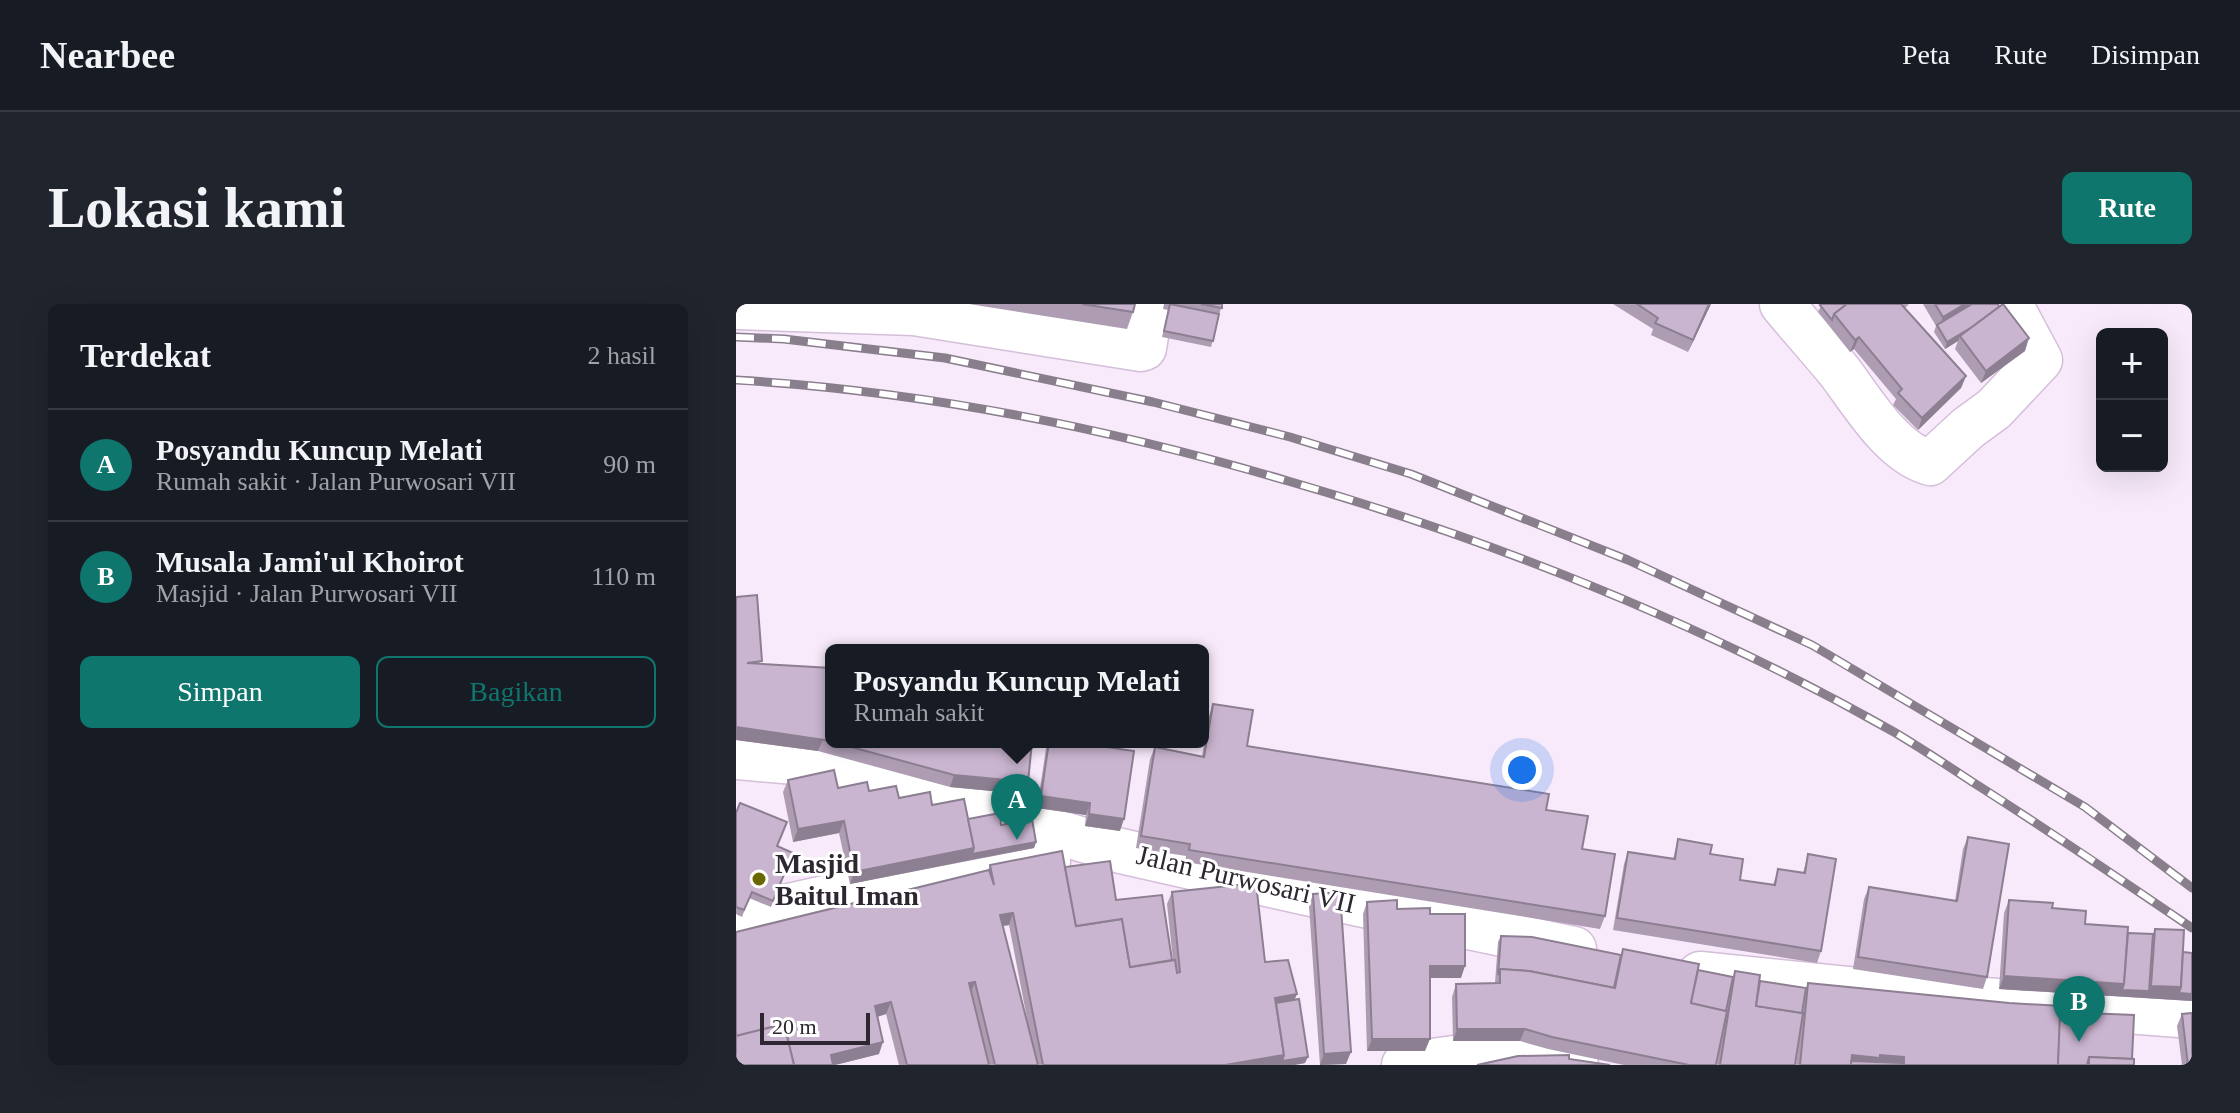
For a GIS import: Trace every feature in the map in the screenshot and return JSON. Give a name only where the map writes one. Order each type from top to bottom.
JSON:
[{"type":"street","points":[[736,307],[914,309],[1141,349],[1144,348],[1151,304]]},
{"type":"street","points":[[1782,304],[1839,371],[1868,412],[1904,447],[1930,463],[1994,409],[2040,360],[2010,304]]},
{"type":"street","name":"Jalan Purwosari VII","points":[[736,757],[828,765],[1135,854],[1618,958]]},
{"type":"street","points":[[736,919],[790,905],[978,868],[1135,854]]},
{"type":"street","points":[[1665,967],[1696,974],[1857,990],[2192,1016]]},
{"type":"street","points":[[1404,1065],[1475,1055],[1576,1065]]},
{"type":"building","points":[[1082,304],[1135,304],[1133,312]]},
{"type":"building","points":[[1170,304],[1219,314],[1213,341],[1164,331]]},
{"type":"building","points":[[1201,304],[1222,304],[1222,308]]},
{"type":"building","points":[[1637,304],[1709,304],[1693,340],[1655,323],[1658,318]]},
{"type":"building","points":[[1822,304],[1847,304],[1834,314],[1832,320]]},
{"type":"building","points":[[1847,304],[1901,304],[1966,376],[1922,418],[1898,393],[1902,389],[1859,337],[1855,340],[1834,314]]},
{"type":"building","points":[[1935,304],[1965,304],[1943,317]]},
{"type":"building","points":[[1972,304],[1998,304],[1999,307],[1947,342],[1937,325]]},
{"type":"building","points":[[2003,304],[2029,338],[1986,371],[1960,336]]},
{"type":"building","points":[[757,595],[762,661],[747,663],[825,668],[825,740],[736,727],[736,597]]},
{"type":"building","points":[[1213,704],[1253,710],[1247,746],[1549,794],[1546,810],[1588,816],[1582,849],[1615,854],[1605,916],[1189,850],[1190,844],[1141,836],[1155,748],[1204,757],[1206,748],[1209,748]]},
{"type":"building","points":[[855,748],[1031,748],[1028,782],[954,775]]},
{"type":"building","points":[[1048,748],[1134,751],[1124,819],[1089,814],[1090,803],[1041,796]]},
{"type":"building","points":[[834,770],[838,788],[867,782],[869,791],[896,786],[899,798],[930,792],[932,805],[964,799],[974,848],[854,872],[844,821],[798,829],[788,780]]},
{"type":"building","name":"Masjid Baitul Iman","points":[[740,803],[787,822],[777,846],[793,853],[773,901],[752,892],[744,910],[736,907],[736,813]]},
{"type":"building","points":[[1000,813],[1001,825],[1032,819],[1036,842],[972,854],[974,848],[968,819]]},
{"type":"building","points":[[1968,837],[2009,844],[1987,977],[1858,957],[1869,887],[1957,901]]},
{"type":"building","points":[[1678,839],[1712,845],[1710,854],[1743,859],[1740,880],[1775,885],[1778,869],[1805,873],[1808,854],[1836,859],[1821,951],[1617,918],[1628,852],[1675,859]]},
{"type":"building","points":[[1062,851],[1076,926],[1122,919],[1130,967],[1175,960],[1177,973],[1180,972],[1172,892],[1256,883],[1265,962],[1288,960],[1297,994],[1275,998],[1284,1055],[1225,1065],[1043,1065],[1013,913],[1000,915],[1038,1065],[995,1065],[975,982],[969,983],[989,1065],[907,1065],[891,1002],[875,1006],[883,1042],[831,1055],[833,1065],[794,1065],[784,1024],[736,1036],[736,932],[989,870],[994,885],[990,865]]},
{"type":"building","points":[[1110,861],[1116,900],[1162,895],[1172,960],[1130,967],[1122,919],[1076,926],[1065,867]]},
{"type":"building","points":[[1340,892],[1351,1052],[1324,1054],[1313,894]]},
{"type":"building","points":[[1397,900],[1397,909],[1430,908],[1430,914],[1465,914],[1465,966],[1430,966],[1430,1039],[1372,1039],[1367,902]]},
{"type":"building","points":[[2009,900],[2053,903],[2052,908],[2086,911],[2085,924],[2128,927],[2124,984],[2004,976]]},
{"type":"building","points":[[2155,929],[2184,930],[2181,987],[2151,986]]},
{"type":"building","points":[[2128,933],[2153,934],[2149,991],[2122,990]]},
{"type":"building","points":[[1501,936],[1532,937],[1621,955],[1614,988],[1529,971],[1500,969],[1498,975]]},
{"type":"building","points":[[1623,949],[1699,964],[1691,1003],[1727,1011],[1716,1065],[1689,1065],[1525,1029],[1457,1029],[1456,984],[1500,983],[1500,969],[1529,971],[1615,988]]},
{"type":"building","points":[[2183,952],[2192,953],[2192,994],[2179,993]]},
{"type":"building","points":[[1698,970],[1733,977],[1726,1011],[1691,1003]]},
{"type":"building","points":[[1735,971],[1760,975],[1756,1006],[1803,1013],[1795,1065],[1720,1065]]},
{"type":"building","points":[[1760,981],[1806,988],[1802,1013],[1756,1006]]},
{"type":"building","points":[[1808,983],[2061,1006],[2058,1065],[1904,1065],[1904,1057],[1852,1055],[1851,1065],[1800,1065]]},
{"type":"building","points":[[1299,999],[1308,1057],[1282,1061],[1284,1055],[1276,1003]]},
{"type":"building","points":[[2060,1012],[2134,1015],[2132,1059],[2089,1057],[2087,1065],[2058,1065]]},
{"type":"building","points":[[2192,1013],[2192,1065],[2188,1065],[2182,1014]]},
{"type":"building","points":[[784,1024],[794,1065],[736,1065],[736,1036]]},
{"type":"building","points":[[1569,1055],[1569,1059],[1610,1065],[1477,1065],[1518,1056]]},
{"type":"building","points":[[2089,1057],[2134,1059],[2134,1065],[2089,1065]]},
{"type":"building","points":[[1851,1061],[1902,1063],[1902,1065],[1851,1065]]},
{"type":"railway","points":[[736,337],[784,339],[945,358],[1153,402],[1290,437],[1411,474],[1628,560],[1812,645],[2085,807],[2192,888]]},
{"type":"railway","points":[[736,380],[806,385],[946,403],[1152,444],[1367,505],[1522,559],[1674,621],[1894,732],[2192,928]]},
{"type":"place","name":"Posyandu Kuncup Melati","points":[[1017,840]]},
{"type":"place","name":"Masjid Baitul Iman","points":[[759,879]]},
{"type":"place","name":"Musala Jami'ul Khoirot","points":[[2079,1042]]}]
